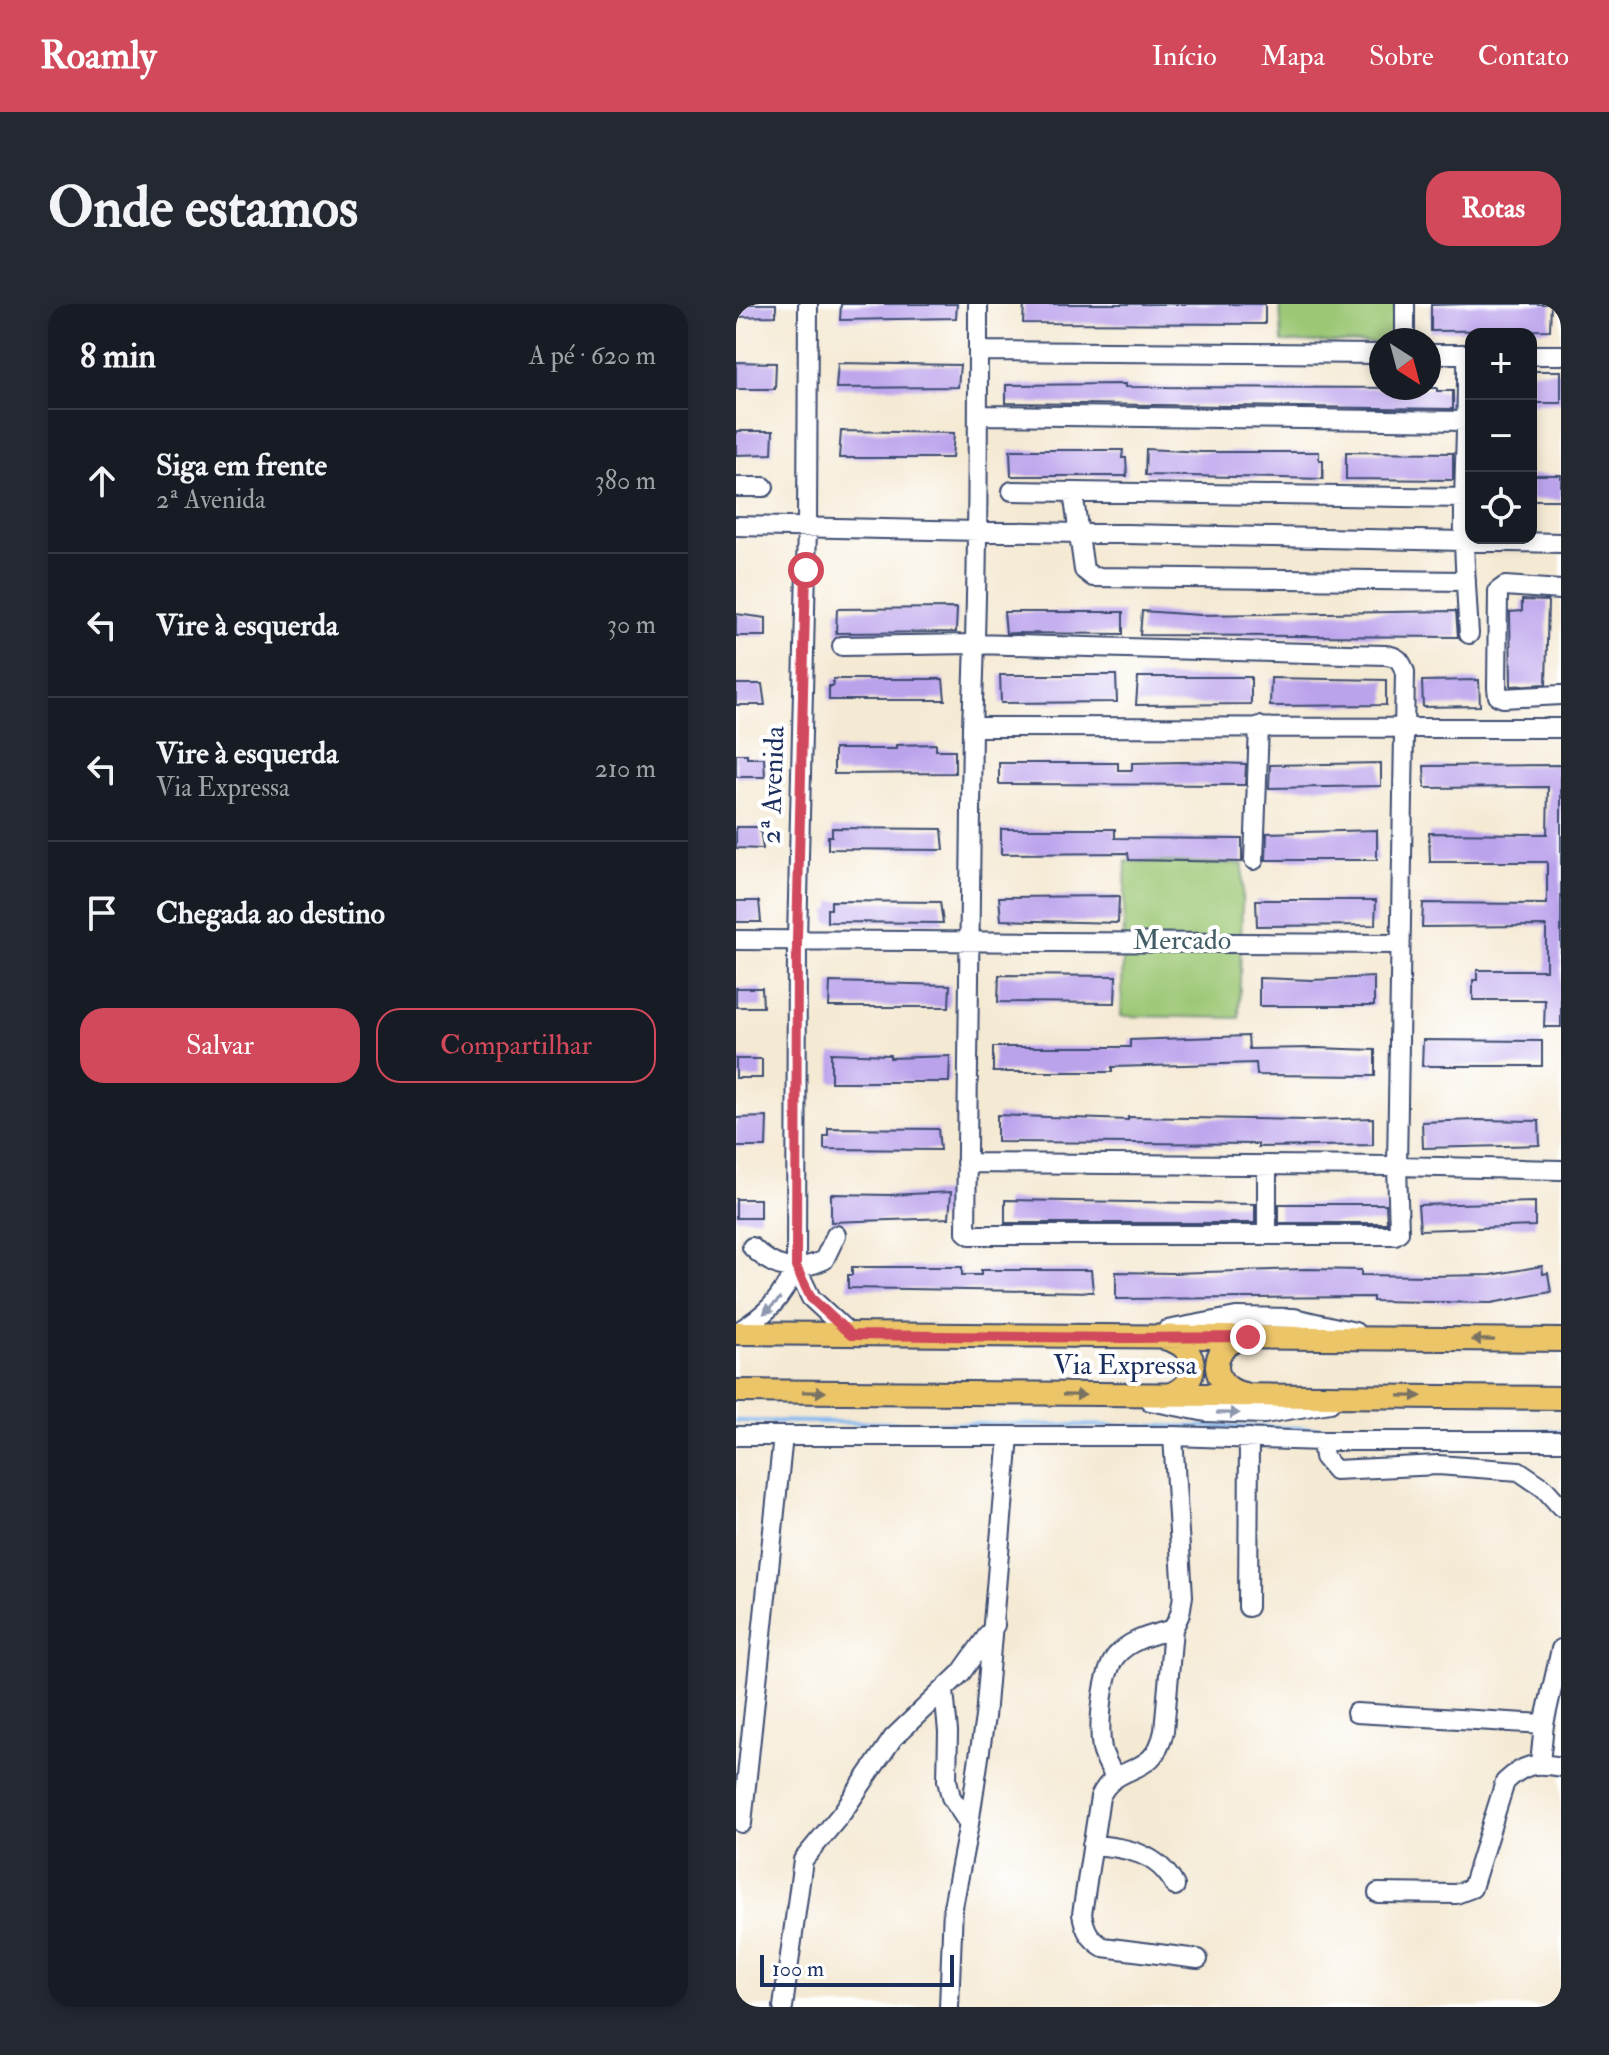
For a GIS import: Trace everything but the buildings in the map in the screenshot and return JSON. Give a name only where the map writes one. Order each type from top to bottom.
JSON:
[{"type":"main road","name":"Via Expressa","points":[[736,1333],[1164,1339],[1559,1339]]},
{"type":"main road","points":[[1248,1337],[1231,1342],[1224,1348],[1217,1368],[1221,1381],[1227,1387],[1248,1394]]},
{"type":"main road","points":[[1164,1339],[1185,1348],[1191,1356],[1193,1370],[1191,1379],[1182,1390],[1164,1396]]},
{"type":"main road","name":"Via Expressa","points":[[736,1391],[1561,1398]]},
{"type":"street","name":"2ª Avenida","points":[[796,1267],[797,939],[807,527],[808,304]]},
{"type":"street","points":[[842,646],[975,644],[1394,656],[1402,662],[1405,672],[1397,1166],[1400,1229],[1395,1235],[970,1235],[966,1232],[972,727],[975,644],[978,532],[978,304]]},
{"type":"street","points":[[1405,304],[1405,328]]},
{"type":"street","points":[[978,351],[1369,354]]},
{"type":"street","points":[[1441,354],[1465,354]]},
{"type":"street","points":[[1537,355],[1561,355]]},
{"type":"street","points":[[978,415],[1465,421]]},
{"type":"street","points":[[736,487],[764,487]]},
{"type":"street","points":[[1012,491],[1465,498],[1469,634]]},
{"type":"street","points":[[1073,492],[1084,570],[1093,577],[1466,581]]},
{"type":"street","points":[[736,526],[1561,543]]},
{"type":"street","points":[[1561,590],[1500,587],[1497,674],[1498,696],[1503,698],[1561,695]]},
{"type":"street","points":[[1254,860],[1259,726]]},
{"type":"street","points":[[972,727],[1561,728]]},
{"type":"street","points":[[736,940],[1400,944]]},
{"type":"street","points":[[966,1163],[1561,1170]]},
{"type":"street","points":[[1267,1165],[1267,1235]]},
{"type":"street","points":[[752,1247],[777,1267],[796,1267],[824,1260],[836,1235]]},
{"type":"street","points":[[736,1333],[756,1321],[782,1296],[796,1267]]},
{"type":"street","points":[[796,1267],[811,1298],[851,1335]]},
{"type":"street","points":[[1126,1338],[1236,1317],[1294,1318],[1381,1338]]},
{"type":"street","points":[[1123,1396],[1206,1412],[1264,1414],[1376,1396]]},
{"type":"street","points":[[736,1436],[1173,1436],[1322,1441],[1561,1441]]},
{"type":"street","points":[[742,1823],[783,1436]]},
{"type":"street","points":[[949,2007],[953,1907],[985,1717],[1009,1436]]},
{"type":"street","points":[[1173,1436],[1183,1596],[1173,1629],[1161,1747],[1146,1764],[1115,1777],[1105,1786],[1100,1797],[1082,1914],[1091,1940],[1103,1947],[1198,1959]]},
{"type":"street","points":[[1248,1607],[1249,1438]]},
{"type":"street","points":[[1322,1441],[1324,1457],[1335,1470],[1438,1465],[1519,1471],[1544,1488],[1561,1507]]},
{"type":"street","points":[[783,2007],[803,1860],[842,1813],[893,1738],[961,1673],[995,1625]]},
{"type":"street","points":[[1115,1777],[1102,1752],[1100,1728],[1107,1677],[1116,1656],[1136,1640],[1173,1629]]},
{"type":"street","points":[[1540,1763],[1544,1724],[1561,1649]]},
{"type":"street","points":[[944,1691],[948,1732],[947,1780],[951,1797],[969,1824]]},
{"type":"street","points":[[1356,1713],[1544,1724]]},
{"type":"street","points":[[1378,1893],[1456,1894],[1472,1888],[1505,1782],[1518,1769],[1540,1763],[1561,1767]]},
{"type":"street","points":[[1092,1845],[1116,1847],[1151,1859],[1170,1875],[1175,1886]]},
{"type":"green space","points":[[1280,304],[1395,304],[1394,328],[1369,328],[1369,343],[1282,342]]},
{"type":"green space","name":"Mercado","points":[[1126,861],[1243,864],[1239,1018],[1121,1016]]},
{"type":"waterway","points":[[736,1421],[1561,1431]]},
{"type":"route","points":[[806,570],[797,939],[796,1267],[811,1298],[851,1335],[1164,1339],[1248,1337]]}]
